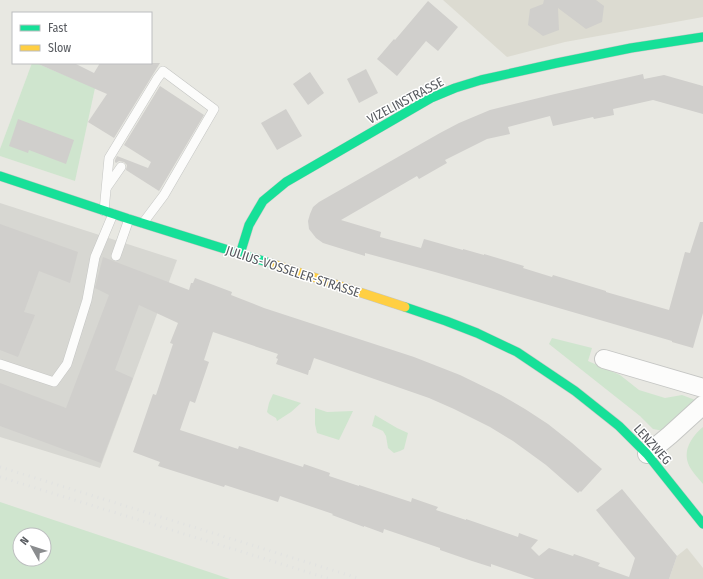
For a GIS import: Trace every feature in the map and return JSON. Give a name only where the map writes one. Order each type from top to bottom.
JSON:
[{"type":"street","name":"VIZELINSTRASSE","points":[[240,254],[249,225],[263,201],[286,182],[431,98],[455,88],[481,80],[557,62],[631,48],[703,37]]},
{"type":"street","name":"JULIUS-VOSSELER-STRASSE","points":[[0,176],[446,321],[477,333],[517,352],[575,391]]},
{"type":"street","points":[[604,358],[703,388]]},
{"type":"street","name":"LENZWEG","points":[[575,391],[619,426],[647,454],[703,524]]},
{"type":"street","points":[[647,454],[703,405]]},
{"type":"lane","points":[[0,364],[54,382],[67,364],[87,300],[94,257],[109,212],[106,189],[109,158],[163,71],[214,109],[167,189],[143,223]]},
{"type":"lane","points":[[106,189],[122,167]]},
{"type":"lane","points":[[116,256],[129,219]]},
{"type":"shaded area","points":[[443,0],[703,0],[703,17],[565,42],[507,57]]},
{"type":"shaded area","points":[[0,203],[177,260],[100,468],[0,437]]},
{"type":"shaded area","points":[[687,548],[703,568],[703,579],[669,579],[677,556]]},
{"type":"green space","points":[[32,64],[38,64],[95,88],[75,181],[0,156],[0,149]]},
{"type":"green space","points":[[552,338],[592,348],[588,361],[620,375],[639,390],[665,398],[682,395],[698,401],[664,431],[653,429],[640,416],[549,344]]},
{"type":"green space","points":[[273,394],[301,403],[277,421],[276,418],[267,412]]},
{"type":"green space","points":[[315,408],[327,412],[353,411],[339,440],[317,433],[315,424]]},
{"type":"green space","points":[[375,415],[408,433],[404,449],[394,453],[388,448],[386,436],[383,431],[372,426]]},
{"type":"green space","points":[[703,427],[703,484],[695,475],[688,463],[687,452],[688,446],[694,436]]},
{"type":"green space","points":[[0,502],[230,579],[0,579]]},
{"type":"building","points":[[544,0],[596,0],[604,6],[602,22],[586,29],[558,8],[559,30],[543,36],[528,25],[530,9],[543,4]]},
{"type":"building","points":[[428,1],[458,27],[438,51],[426,41],[397,76],[377,59]]},
{"type":"building","points":[[160,63],[114,138],[88,122],[107,94],[38,64],[76,64],[94,73],[99,64]]},
{"type":"building","points":[[366,69],[378,93],[359,103],[347,79]]},
{"type":"building","points":[[310,72],[324,93],[308,105],[293,84]]},
{"type":"building","points":[[643,74],[644,79],[664,75],[703,86],[703,114],[653,100],[613,109],[614,115],[594,119],[593,117],[553,126],[550,116],[508,127],[510,134],[487,139],[445,160],[447,163],[419,179],[417,176],[341,220],[381,232],[380,237],[421,248],[424,239],[463,250],[484,254],[524,266],[523,268],[552,277],[553,275],[669,310],[685,252],[690,253],[700,222],[703,222],[703,313],[693,348],[435,272],[365,253],[365,256],[323,243],[316,238],[309,229],[308,221],[310,214],[313,207],[319,202],[459,123],[490,110]]},
{"type":"building","points":[[160,86],[204,115],[159,191],[126,170],[127,165],[124,162],[119,161],[116,163],[115,160],[117,156],[148,168],[151,162],[124,145]]},
{"type":"building","points":[[286,109],[302,136],[277,150],[261,123]]},
{"type":"building","points":[[18,119],[74,140],[66,164],[29,150],[28,153],[9,146]]},
{"type":"building","points":[[0,224],[78,252],[70,283],[39,271],[24,312],[35,315],[18,357],[0,350]]},
{"type":"building","points":[[103,257],[189,290],[191,283],[193,283],[195,278],[232,292],[231,295],[264,308],[414,357],[460,375],[501,395],[548,424],[602,469],[581,492],[580,491],[578,493],[546,465],[513,441],[490,427],[454,409],[429,398],[314,358],[308,375],[276,364],[278,354],[213,332],[204,360],[209,362],[195,403],[190,401],[180,430],[238,449],[239,446],[303,467],[304,464],[330,473],[329,476],[411,502],[412,498],[438,507],[436,510],[518,537],[519,533],[538,540],[531,548],[539,556],[549,548],[573,556],[574,554],[600,563],[598,566],[629,577],[635,558],[596,510],[622,489],[677,556],[669,579],[535,579],[491,564],[491,567],[472,561],[440,550],[440,548],[384,529],[383,533],[364,527],[332,515],[333,514],[280,496],[278,502],[158,466],[160,462],[133,452],[153,394],[156,395],[173,344],[170,343],[178,323],[139,305],[115,370],[133,378],[101,463],[0,426],[0,383],[66,408],[109,295],[95,288]]},
{"type":"railway","points":[[0,467],[361,579]]},
{"type":"railway","points":[[0,477],[330,579]]},
{"type":"traffic: fast","points":[[240,254],[249,225],[263,201],[286,182],[431,98],[455,88],[481,80],[631,48],[703,37]]},
{"type":"traffic: fast","points":[[0,176],[129,219],[273,264]]},
{"type":"traffic: fast","points":[[405,307],[477,333],[517,352],[575,391],[619,426],[647,454],[703,524]]},
{"type":"traffic: slow","points":[[273,264],[405,307]]}]
